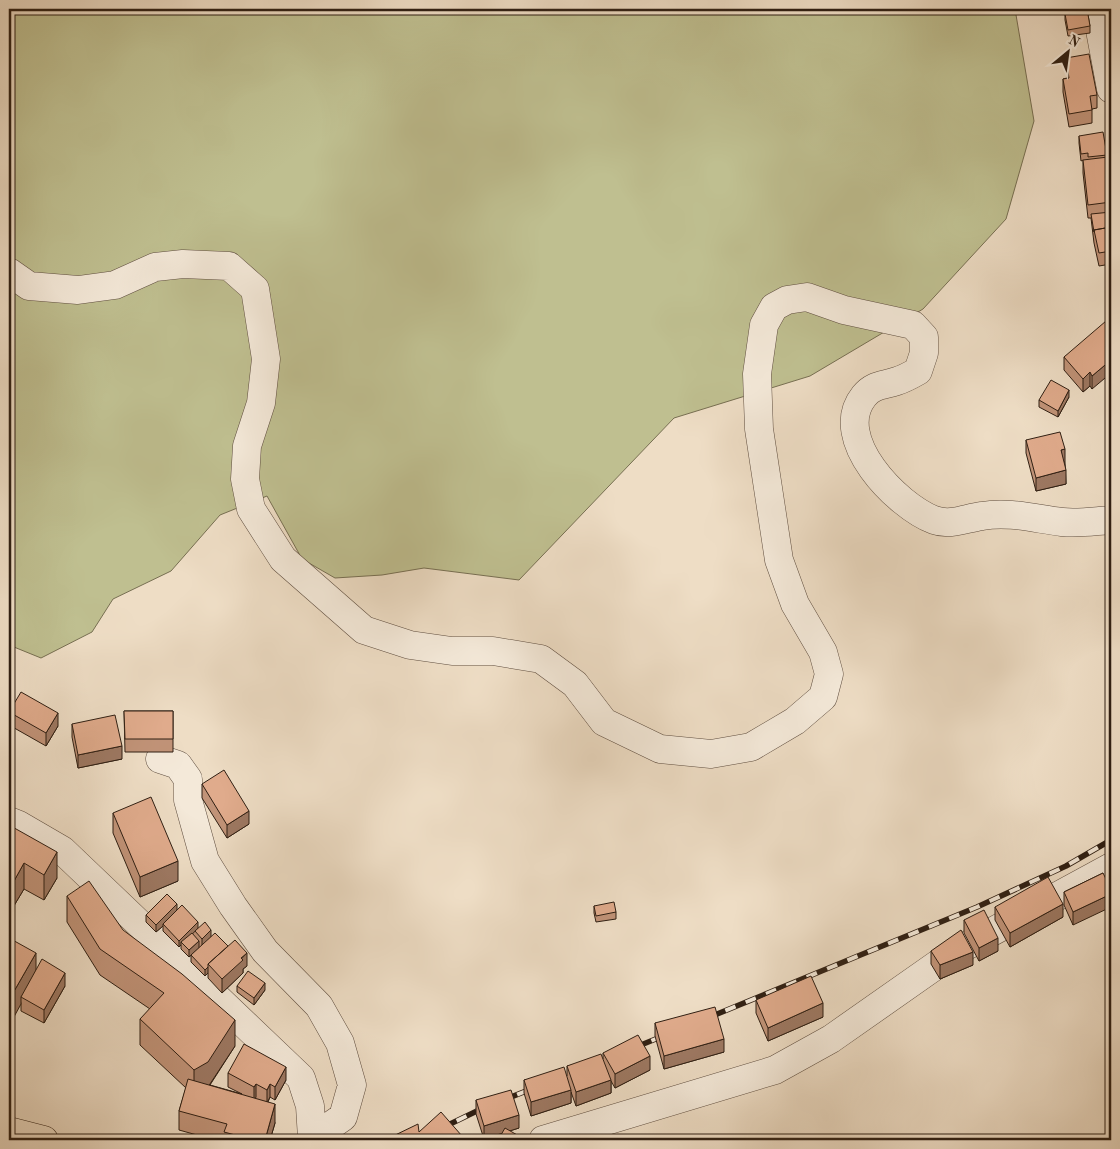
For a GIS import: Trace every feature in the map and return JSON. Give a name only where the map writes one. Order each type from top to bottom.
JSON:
[{"type":"main road","points":[[9,1131],[44,1140]]},
{"type":"street","points":[[1096,9],[1111,89]]},
{"type":"street","points":[[9,272],[29,286],[78,290],[115,285],[155,267],[183,264],[229,266],[255,289],[266,359],[261,403],[247,446],[245,479],[252,509],[283,559],[364,630],[410,645],[452,651],[493,651],[541,659],[575,684],[604,722],[660,749],[711,754],[751,746],[795,721],[824,697],[828,674],[822,652],[795,604],[779,560],[758,429],[757,374],[764,324],[774,307],[787,300],[807,297],[844,310],[914,325],[924,337],[924,353],[918,371],[898,381],[876,385],[863,397],[855,413],[858,446],[870,468],[907,503],[935,520],[951,522],[959,522],[982,516],[1009,515],[1064,522],[1111,520]]},
{"type":"street","points":[[160,759],[178,765],[188,779],[188,800],[205,861],[228,899],[265,951],[319,1006],[340,1043],[352,1085],[343,1117],[311,1139]]},
{"type":"street","points":[[9,821],[18,824],[62,850],[301,1078],[310,1106],[311,1139]]},
{"type":"street","points":[[543,1140],[775,1070],[831,1039],[955,952],[1111,867]]},
{"type":"green space","points":[[9,9],[1015,9],[1034,121],[1006,219],[923,309],[810,376],[674,418],[519,580],[424,568],[382,575],[335,578],[302,559],[267,496],[220,515],[171,571],[113,599],[92,632],[41,658],[9,645]]},
{"type":"building","points":[[1069,9],[1087,9],[1090,26],[1068,30],[1065,14],[1070,13]]},
{"type":"building","points":[[1089,54],[1097,95],[1090,96],[1092,110],[1069,114],[1063,79],[1069,78],[1066,58]]},
{"type":"building","points":[[1103,132],[1107,155],[1088,157],[1088,153],[1081,154],[1079,136]]},
{"type":"building","points":[[1108,157],[1111,202],[1088,205],[1083,160]]},
{"type":"building","points":[[1111,212],[1111,227],[1094,230],[1094,232],[1091,214]]},
{"type":"building","points":[[1111,227],[1111,251],[1099,253],[1094,230]]},
{"type":"building","points":[[1111,310],[1111,319],[1107,315]]},
{"type":"building","points":[[1106,321],[1111,327],[1111,360],[1092,376],[1090,372],[1083,379],[1064,357]]},
{"type":"building","points":[[1051,380],[1069,390],[1058,411],[1039,400]]},
{"type":"building","points":[[1060,432],[1065,449],[1061,450],[1066,470],[1036,478],[1026,440]]},
{"type":"building","points":[[21,692],[58,713],[46,733],[9,712]]},
{"type":"building","points":[[124,711],[173,711],[173,739],[125,739]]},
{"type":"building","points":[[115,715],[122,746],[78,755],[72,724]]},
{"type":"building","points":[[224,770],[249,811],[227,825],[202,784]]},
{"type":"building","points":[[151,797],[178,861],[140,877],[113,813]]},
{"type":"building","points":[[9,825],[57,852],[44,875],[24,863],[9,890]]},
{"type":"building","points":[[1103,873],[1111,889],[1111,894],[1073,912],[1064,892]]},
{"type":"building","points":[[1048,877],[1063,904],[1010,933],[995,907]]},
{"type":"building","points":[[89,881],[123,930],[182,974],[235,1020],[208,1062],[194,1070],[140,1019],[164,993],[100,949],[67,896]]},
{"type":"building","points":[[167,894],[177,904],[156,925],[146,915]]},
{"type":"building","points":[[614,902],[616,912],[596,916],[594,906]]},
{"type":"building","points":[[182,905],[198,922],[179,941],[163,924]]},
{"type":"building","points":[[984,910],[998,938],[979,948],[964,920]]},
{"type":"building","points":[[205,922],[211,930],[202,939],[195,931]]},
{"type":"building","points":[[961,930],[973,952],[940,965],[931,951]]},
{"type":"building","points":[[192,933],[199,941],[189,950],[181,942]]},
{"type":"building","points":[[215,933],[228,946],[208,964],[205,970],[191,955]]},
{"type":"building","points":[[9,938],[36,953],[9,1000]]},
{"type":"building","points":[[235,940],[247,953],[241,958],[243,960],[222,979],[208,964]]},
{"type":"building","points":[[42,959],[65,973],[44,1010],[21,997]]},
{"type":"building","points":[[248,971],[265,983],[254,998],[237,986]]},
{"type":"building","points":[[811,976],[823,1003],[768,1028],[756,1000]]},
{"type":"building","points":[[715,1007],[724,1039],[664,1056],[655,1023]]},
{"type":"building","points":[[638,1035],[650,1056],[615,1074],[603,1053]]},
{"type":"building","points":[[244,1044],[286,1067],[275,1087],[270,1084],[267,1090],[256,1084],[254,1087],[228,1073]]},
{"type":"building","points":[[601,1054],[611,1080],[576,1092],[567,1066]]},
{"type":"building","points":[[564,1067],[571,1090],[531,1102],[524,1080]]},
{"type":"building","points":[[188,1079],[275,1104],[265,1140],[254,1140],[224,1132],[227,1124],[179,1111]]},
{"type":"building","points":[[511,1090],[519,1115],[484,1126],[476,1100]]},
{"type":"building","points":[[441,1112],[462,1136],[457,1140],[387,1139],[418,1124],[419,1132]]},
{"type":"building","points":[[505,1128],[526,1140],[498,1140]]},
{"type":"railway","points":[[705,1019],[977,907],[1066,866],[1111,840]]},
{"type":"railway","points":[[631,1049],[668,1034]]},
{"type":"railway","points":[[417,1140],[479,1110],[536,1087]]}]
